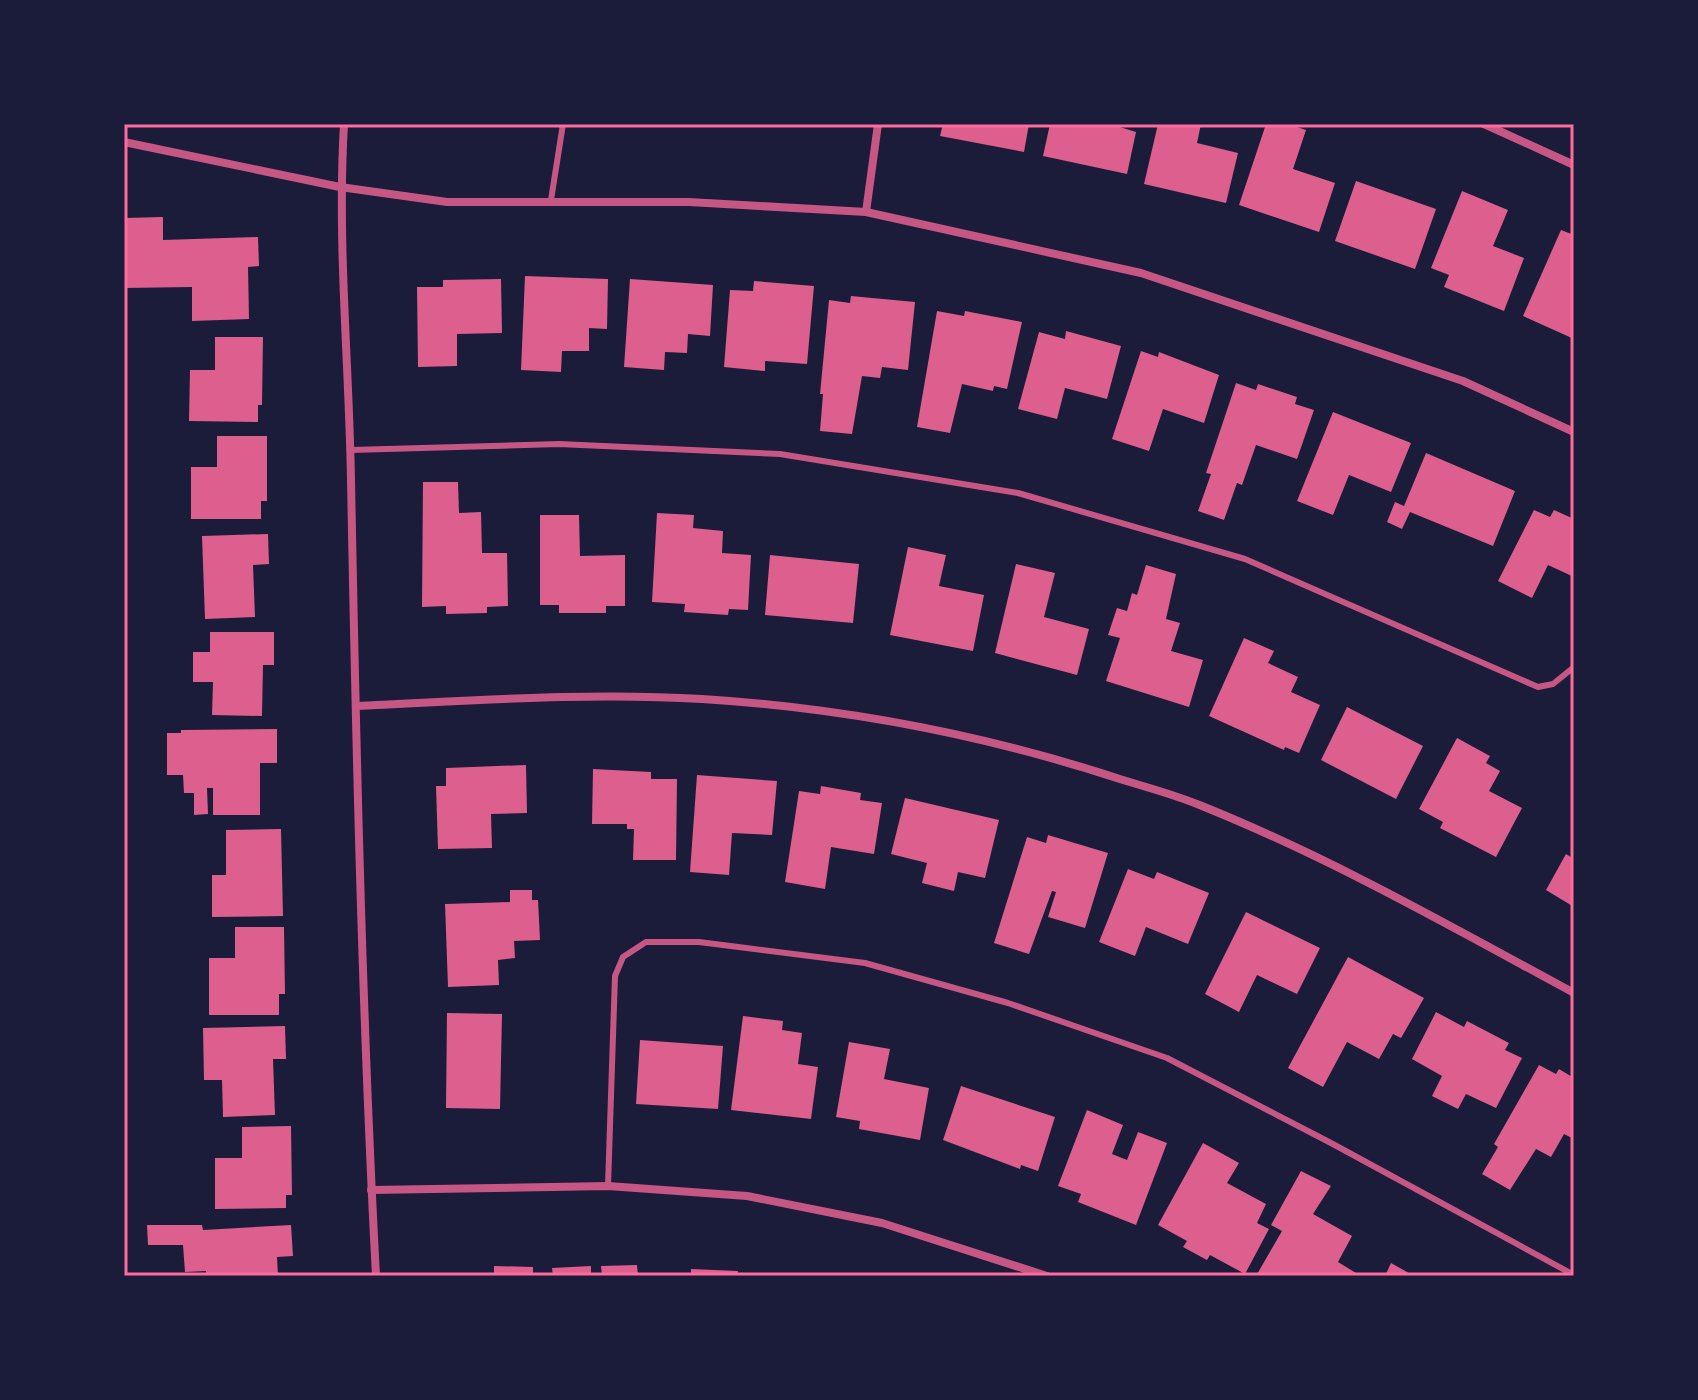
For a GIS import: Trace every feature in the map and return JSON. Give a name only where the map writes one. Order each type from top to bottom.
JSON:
[{"type":"street","points":[[344,124],[340,187],[376,1276]]},
{"type":"street","points":[[866,212],[878,124]]},
{"type":"street","points":[[1484,124],[1574,165]]},
{"type":"street","points":[[124,142],[340,187],[447,202],[689,202],[866,212],[1141,273],[1463,381],[1574,432]]},
{"type":"street","points":[[356,706],[572,698],[700,699],[837,712],[957,734],[1082,766],[1200,805],[1333,863],[1574,993]]},
{"type":"street","points":[[371,1190],[608,1186],[747,1196],[882,1223],[1047,1276]]},
{"type":"lane","points":[[551,200],[563,124]]},
{"type":"lane","points":[[351,450],[559,444],[780,454],[1018,493],[1245,559],[1538,687],[1553,684],[1574,667]]},
{"type":"lane","points":[[608,1186],[615,976],[623,957],[646,942],[699,942],[865,963],[1008,1003],[1167,1058],[1574,1275]]},
{"type":"building","points":[[943,124],[1029,124],[1024,152],[940,136]]},
{"type":"building","points":[[1050,124],[1110,124],[1136,132],[1127,174],[1043,156]]},
{"type":"building","points":[[1158,124],[1201,124],[1197,143],[1238,153],[1226,203],[1144,184]]},
{"type":"building","points":[[1266,124],[1288,124],[1306,130],[1293,169],[1335,183],[1319,232],[1239,205]]},
{"type":"building","points":[[1356,181],[1436,209],[1415,269],[1335,241]]},
{"type":"building","points":[[1462,191],[1508,210],[1493,246],[1524,258],[1504,311],[1444,287],[1449,275],[1431,268]]},
{"type":"building","points":[[163,217],[163,240],[258,237],[259,266],[248,267],[249,319],[192,321],[192,287],[124,288],[124,218]]},
{"type":"building","points":[[1561,230],[1574,235],[1574,339],[1523,316]]},
{"type":"building","points":[[525,276],[608,279],[607,329],[589,328],[589,351],[562,351],[561,372],[521,370]]},
{"type":"building","points":[[501,279],[502,333],[457,334],[457,366],[418,367],[417,287],[443,287],[443,280]]},
{"type":"building","points":[[630,279],[713,285],[710,336],[688,334],[687,353],[665,352],[664,370],[624,367]]},
{"type":"building","points":[[754,281],[814,286],[807,364],[765,361],[765,371],[724,367],[730,290],[753,291]]},
{"type":"building","points":[[851,296],[915,302],[908,370],[882,367],[880,378],[862,376],[852,434],[820,431],[823,394],[820,394],[829,300],[850,303]]},
{"type":"building","points":[[937,311],[964,316],[965,311],[1022,322],[1007,389],[994,386],[993,391],[962,384],[950,433],[917,427]]},
{"type":"building","points":[[1066,331],[1121,346],[1107,399],[1065,388],[1057,419],[1018,409],[1039,332],[1065,339]]},
{"type":"building","points":[[215,337],[263,337],[262,405],[258,405],[258,422],[189,421],[190,370],[215,370]]},
{"type":"building","points":[[1141,351],[1158,357],[1159,352],[1219,375],[1204,423],[1163,409],[1149,451],[1112,439]]},
{"type":"building","points":[[1236,383],[1256,390],[1258,384],[1297,397],[1295,404],[1314,410],[1297,459],[1256,445],[1242,485],[1237,483],[1224,520],[1198,511],[1211,474],[1206,473]]},
{"type":"building","points":[[1333,412],[1411,443],[1391,492],[1349,475],[1333,515],[1297,501]]},
{"type":"building","points":[[217,436],[267,436],[267,501],[261,501],[261,519],[191,519],[191,467],[217,467]]},
{"type":"building","points":[[1426,453],[1515,491],[1493,546],[1410,512],[1402,529],[1387,522],[1395,502],[1404,506]]},
{"type":"building","points":[[423,482],[458,482],[459,513],[481,512],[482,553],[507,553],[508,606],[487,607],[487,613],[446,614],[446,606],[422,607]]},
{"type":"building","points":[[1534,510],[1550,517],[1554,510],[1574,519],[1574,577],[1548,565],[1532,598],[1498,581]]},
{"type":"building","points":[[657,513],[694,515],[693,528],[723,531],[722,553],[751,555],[748,610],[729,609],[728,615],[684,612],[685,604],[652,602]]},
{"type":"building","points":[[540,515],[579,515],[580,556],[625,555],[625,606],[606,606],[606,613],[559,613],[559,605],[540,605]]},
{"type":"building","points":[[268,534],[269,564],[253,565],[255,617],[205,619],[202,536]]},
{"type":"building","points":[[908,547],[946,555],[939,586],[984,595],[973,651],[890,635]]},
{"type":"building","points":[[770,555],[859,564],[853,623],[765,615]]},
{"type":"building","points":[[1016,564],[1055,573],[1044,617],[1089,629],[1077,675],[995,653]]},
{"type":"building","points":[[1146,565],[1176,574],[1166,619],[1180,623],[1171,651],[1203,660],[1189,707],[1106,681],[1120,638],[1108,635],[1117,608],[1127,611],[1132,593],[1137,595]]},
{"type":"building","points":[[210,632],[274,632],[274,665],[263,665],[262,716],[212,715],[213,682],[193,682],[193,652],[210,652]]},
{"type":"building","points":[[1244,638],[1274,651],[1268,663],[1298,677],[1291,692],[1320,705],[1299,753],[1285,747],[1284,750],[1209,716]]},
{"type":"building","points":[[1347,707],[1423,746],[1396,799],[1321,760]]},
{"type":"building","points":[[277,729],[277,763],[260,763],[260,815],[213,815],[213,788],[207,788],[208,814],[194,815],[194,793],[184,793],[183,775],[167,775],[167,733],[181,733],[181,730]]},
{"type":"building","points":[[1457,738],[1490,756],[1486,763],[1500,771],[1489,791],[1522,808],[1496,857],[1440,828],[1443,822],[1419,809]]},
{"type":"building","points":[[526,765],[527,813],[491,814],[492,848],[438,849],[436,786],[446,786],[446,768]]},
{"type":"building","points":[[593,769],[651,772],[651,779],[677,779],[676,860],[633,860],[634,829],[627,829],[627,824],[592,824]]},
{"type":"building","points":[[697,775],[777,781],[772,835],[732,833],[729,875],[690,872]]},
{"type":"building","points":[[821,786],[861,793],[860,800],[882,803],[874,854],[831,847],[825,889],[785,882],[799,791],[820,794]]},
{"type":"building","points":[[905,798],[999,820],[985,878],[958,872],[954,891],[922,883],[927,863],[891,854]]},
{"type":"building","points":[[281,829],[283,916],[212,917],[212,875],[226,875],[226,830]]},
{"type":"building","points":[[1048,835],[1108,853],[1085,928],[1048,917],[1056,892],[1052,891],[1029,954],[994,943],[1027,837],[1046,843]]},
{"type":"building","points":[[1566,854],[1574,859],[1574,907],[1546,890]]},
{"type":"building","points":[[1128,869],[1154,879],[1157,872],[1209,893],[1188,944],[1146,927],[1135,956],[1099,942]]},
{"type":"building","points":[[510,890],[532,890],[532,900],[538,900],[540,940],[514,941],[515,958],[498,960],[499,985],[448,987],[445,904],[510,902]]},
{"type":"building","points":[[1246,912],[1320,948],[1297,994],[1257,975],[1239,1012],[1205,994]]},
{"type":"building","points":[[235,927],[284,927],[285,994],[279,994],[279,1015],[209,1015],[209,958],[235,958]]},
{"type":"building","points":[[1348,957],[1424,998],[1401,1038],[1393,1034],[1379,1059],[1347,1042],[1323,1087],[1288,1068]]},
{"type":"building","points":[[1436,1012],[1464,1027],[1467,1021],[1509,1043],[1505,1050],[1522,1058],[1496,1108],[1466,1094],[1458,1109],[1432,1096],[1442,1076],[1412,1059]]},
{"type":"building","points":[[447,1013],[502,1014],[500,1109],[446,1108]]},
{"type":"building","points":[[743,1016],[783,1021],[782,1030],[802,1033],[798,1064],[818,1067],[811,1119],[731,1110]]},
{"type":"building","points":[[285,1026],[286,1059],[273,1059],[275,1115],[223,1117],[222,1080],[204,1080],[203,1028]]},
{"type":"building","points":[[640,1040],[723,1046],[718,1109],[636,1104]]},
{"type":"building","points":[[849,1042],[890,1049],[884,1079],[929,1088],[920,1140],[859,1129],[860,1121],[836,1117]]},
{"type":"building","points":[[1539,1065],[1556,1074],[1559,1069],[1574,1078],[1574,1139],[1564,1134],[1551,1157],[1536,1149],[1510,1190],[1482,1174],[1498,1147],[1494,1144]]},
{"type":"building","points":[[961,1086],[1055,1117],[1038,1171],[1021,1165],[1020,1169],[943,1140]]},
{"type":"building","points":[[1087,1110],[1123,1125],[1112,1154],[1127,1160],[1138,1132],[1167,1143],[1136,1225],[1078,1202],[1081,1194],[1058,1186]]},
{"type":"building","points":[[291,1126],[292,1195],[286,1195],[286,1208],[215,1209],[215,1158],[242,1158],[242,1127]]},
{"type":"building","points":[[1203,1143],[1239,1163],[1227,1183],[1266,1204],[1257,1223],[1269,1229],[1245,1274],[1210,1255],[1207,1260],[1183,1247],[1187,1241],[1158,1225]]},
{"type":"building","points":[[1301,1171],[1331,1186],[1313,1214],[1352,1236],[1338,1262],[1356,1273],[1354,1276],[1256,1276],[1282,1231],[1271,1225]]},
{"type":"building","points":[[147,1225],[202,1225],[203,1230],[291,1225],[293,1256],[277,1257],[278,1276],[206,1276],[206,1271],[185,1272],[183,1245],[148,1245]]},
{"type":"building","points":[[1391,1263],[1414,1276],[1385,1276]]},
{"type":"building","points":[[637,1265],[638,1276],[602,1276],[601,1266]]},
{"type":"building","points":[[494,1266],[533,1267],[533,1276],[494,1276]]},
{"type":"building","points":[[591,1266],[591,1276],[553,1276],[552,1268]]},
{"type":"building","points":[[691,1269],[738,1271],[737,1276],[691,1276]]}]
